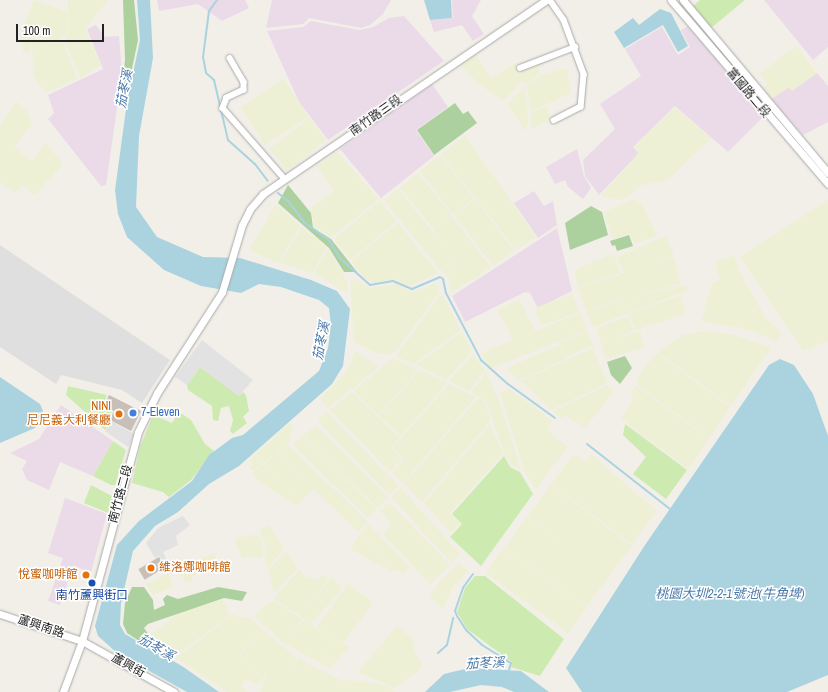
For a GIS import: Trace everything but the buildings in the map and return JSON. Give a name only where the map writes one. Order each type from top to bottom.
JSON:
[{"type":"street","name":"南竹路三段","points":[[212,310],[222,292],[233,254],[250,209],[263,194],[546,0]]},
{"type":"street","points":[[550,0],[564,20],[584,74],[581,107],[554,121]]},
{"type":"street","name":"富國路二段","points":[[671,0],[828,184]]},
{"type":"street","name":"富國路二段","points":[[683,0],[828,173]]},
{"type":"street","points":[[520,68],[575,47]]},
{"type":"street","points":[[230,58],[244,82],[244,90],[227,98],[223,108],[285,179]]},
{"type":"street","name":"南竹路二段","points":[[63,692],[82,641],[138,432],[157,393],[212,310]]},
{"type":"street","name":"蘆興南路","points":[[0,614],[82,641]]},
{"type":"street","name":"蘆興街","points":[[82,641],[174,692]]},
{"type":"shaded area","points":[[157,0],[245,0],[249,8],[222,21],[198,4],[159,11]]},
{"type":"shaded area","points":[[272,0],[391,0],[383,14],[370,25],[361,28],[309,18],[303,24],[266,28]]},
{"type":"shaded area","points":[[452,0],[481,0],[472,16],[484,34],[473,41],[462,25],[434,32],[430,20],[453,18]]},
{"type":"shaded area","points":[[764,0],[828,0],[828,47],[813,60]]},
{"type":"shaded area","points":[[404,16],[444,61],[328,140],[299,102],[267,31],[303,27],[311,21],[359,30],[373,27],[389,18]]},
{"type":"shaded area","points":[[96,25],[105,37],[119,36],[122,73],[106,185],[101,186],[48,119],[54,113],[48,95],[103,69],[87,29]]},
{"type":"shaded area","points":[[688,26],[764,116],[728,152],[675,106],[633,147],[639,153],[599,195],[585,176],[583,160],[615,129],[600,104],[641,76],[625,49],[662,27],[678,55],[690,47],[681,30]]},
{"type":"shaded area","points":[[817,73],[828,86],[828,122],[803,135],[771,99],[789,87],[793,90]]},
{"type":"shaded area","points":[[432,84],[448,107],[416,130],[434,156],[381,198],[340,149]]},
{"type":"shaded area","points":[[577,149],[584,176],[591,188],[583,199],[568,187],[565,180],[555,184],[546,167]]},
{"type":"shaded area","points":[[534,191],[544,206],[553,201],[557,225],[538,238],[514,203]]},
{"type":"shaded area","points":[[557,228],[572,291],[538,308],[530,293],[525,292],[465,322],[452,296]]},
{"type":"shaded area","points":[[0,245],[170,360],[142,403],[122,390],[61,375],[56,384],[0,347]]},
{"type":"shaded area","points":[[202,340],[253,380],[239,396],[200,367],[187,385],[175,377]]},
{"type":"shaded area","points":[[61,405],[113,441],[93,476],[60,462],[49,490],[27,480],[22,469],[27,461],[10,453],[39,439]]},
{"type":"shaded area","points":[[111,421],[134,434],[128,447],[105,431]]},
{"type":"shaded area","points":[[65,498],[107,514],[91,572],[73,566],[60,605],[48,601],[63,558],[48,553]]},
{"type":"shaded area","points":[[183,516],[190,525],[176,536],[178,545],[163,552],[167,560],[163,562],[159,556],[155,558],[146,543],[158,528]]},
{"type":"green space","points":[[34,0],[67,12],[67,35],[57,42],[32,36],[30,52],[23,53],[21,34]]},
{"type":"green space","points":[[68,0],[108,0],[85,29],[101,65],[81,78],[64,40],[68,35]]},
{"type":"green space","points":[[123,0],[134,0],[138,40],[128,88],[122,86],[125,60]]},
{"type":"green space","points":[[700,0],[745,0],[711,28],[693,6]]},
{"type":"green space","points":[[32,38],[57,43],[63,41],[77,79],[46,93],[43,87],[38,86],[33,73]]},
{"type":"green space","points":[[796,46],[817,73],[792,91],[789,87],[771,99],[763,88],[768,84],[760,73]]},
{"type":"green space","points":[[475,54],[491,78],[517,62],[518,72],[537,64],[540,74],[526,84],[523,81],[503,101],[480,85],[460,65]]},
{"type":"green space","points":[[567,68],[571,93],[530,112],[527,85],[542,75]]},
{"type":"green space","points":[[284,79],[309,117],[265,145],[240,107]]},
{"type":"green space","points":[[525,86],[528,119],[526,132],[507,104]]},
{"type":"green space","points":[[16,101],[27,111],[32,124],[14,147],[31,161],[46,143],[63,164],[35,195],[22,185],[16,193],[0,182],[0,126]]},
{"type":"green space","points":[[455,103],[463,114],[468,111],[477,123],[434,155],[417,130]]},
{"type":"green space","points":[[547,106],[551,119],[531,129],[530,114]]},
{"type":"green space","points":[[675,107],[711,138],[668,180],[642,185],[622,200],[600,196],[640,152],[634,147]]},
{"type":"green space","points":[[309,118],[326,140],[287,171],[270,149]]},
{"type":"green space","points":[[465,135],[536,237],[516,250],[441,154]]},
{"type":"green space","points":[[337,152],[379,199],[331,237],[314,227],[311,208],[334,191],[316,166]]},
{"type":"green space","points":[[440,155],[474,198],[453,214],[420,171]]},
{"type":"green space","points":[[418,173],[452,215],[434,229],[400,187]]},
{"type":"green space","points":[[288,185],[311,213],[313,228],[331,239],[357,272],[344,272],[329,248],[278,203]]},
{"type":"green space","points":[[398,189],[455,259],[441,270],[384,200]]},
{"type":"green space","points":[[475,199],[514,251],[493,267],[454,215]]},
{"type":"green space","points":[[634,199],[642,204],[657,236],[634,244],[630,233],[612,240],[604,212]]},
{"type":"green space","points":[[828,200],[828,341],[803,351],[740,257]]},
{"type":"green space","points":[[380,201],[397,221],[351,259],[334,240]]},
{"type":"green space","points":[[275,206],[279,206],[300,226],[278,263],[249,250]]},
{"type":"green space","points":[[591,206],[602,212],[608,235],[570,250],[565,223]]},
{"type":"green space","points":[[452,216],[491,267],[471,282],[433,230]]},
{"type":"green space","points":[[398,223],[438,273],[410,286],[393,279],[374,283],[363,277],[351,261]]},
{"type":"green space","points":[[302,227],[327,247],[312,273],[280,263]]},
{"type":"green space","points":[[629,235],[633,246],[617,251],[615,245],[612,246],[610,241]]},
{"type":"green space","points":[[666,236],[674,255],[625,276],[617,257]]},
{"type":"green space","points":[[328,249],[347,281],[347,293],[314,273]]},
{"type":"green space","points":[[614,254],[620,273],[578,287],[575,272],[579,267]]},
{"type":"green space","points":[[734,255],[740,273],[766,318],[782,333],[776,341],[746,329],[701,321],[712,283],[720,280],[715,262]]},
{"type":"green space","points":[[674,257],[680,284],[628,299],[683,285],[690,289],[627,314],[621,300],[586,310],[578,288]]},
{"type":"green space","points":[[455,260],[471,280],[451,293],[449,278],[441,271]]},
{"type":"green space","points":[[355,279],[371,288],[397,284],[411,293],[436,283],[440,291],[395,352],[389,355],[377,353],[354,342],[350,281]]},
{"type":"green space","points":[[572,294],[579,312],[541,326],[535,308]]},
{"type":"green space","points":[[681,295],[685,314],[636,330],[629,314]]},
{"type":"green space","points":[[440,296],[443,296],[461,330],[413,364],[396,356]]},
{"type":"green space","points":[[519,299],[535,330],[514,341],[498,310]]},
{"type":"green space","points":[[621,301],[626,314],[593,327],[586,311]]},
{"type":"green space","points":[[580,313],[587,330],[488,369],[482,353]]},
{"type":"green space","points":[[628,316],[634,331],[602,344],[596,329]]},
{"type":"green space","points":[[587,331],[593,346],[565,357],[559,342]]},
{"type":"green space","points":[[640,331],[645,347],[606,359],[601,343]]},
{"type":"green space","points":[[706,331],[735,335],[771,348],[731,406],[657,352],[683,335]]},
{"type":"green space","points":[[462,332],[472,351],[446,380],[416,365]]},
{"type":"green space","points":[[559,345],[566,359],[520,380],[505,369]]},
{"type":"green space","points":[[593,348],[607,383],[551,410],[521,381]]},
{"type":"green space","points":[[355,351],[379,367],[328,408],[320,399],[347,371]]},
{"type":"green space","points":[[656,353],[730,407],[709,438],[637,385],[637,378]]},
{"type":"green space","points":[[473,354],[485,370],[469,391],[449,381]]},
{"type":"green space","points":[[625,356],[632,368],[620,384],[611,375],[607,362]]},
{"type":"green space","points":[[393,358],[418,370],[378,415],[354,391]]},
{"type":"green space","points":[[200,367],[239,396],[243,392],[246,395],[249,411],[243,417],[247,423],[233,434],[230,431],[233,420],[229,406],[221,408],[218,421],[213,420],[212,406],[188,390],[187,385]]},
{"type":"green space","points":[[420,370],[447,383],[401,436],[379,416]]},
{"type":"green space","points":[[486,373],[498,398],[521,470],[512,466],[504,454],[487,402],[471,392]]},
{"type":"green space","points":[[449,384],[476,397],[403,483],[392,473],[404,459],[393,447]]},
{"type":"green space","points":[[608,385],[614,392],[585,428],[565,415],[561,419],[553,411]]},
{"type":"green space","points":[[68,386],[107,395],[102,407],[113,413],[105,430],[66,395]]},
{"type":"green space","points":[[636,386],[709,439],[688,469],[621,419],[633,400],[631,392]]},
{"type":"green space","points":[[508,388],[553,421],[547,429],[567,447],[536,490],[525,472],[500,393]]},
{"type":"green space","points":[[352,392],[400,438],[391,447],[402,459],[390,472],[330,410]]},
{"type":"green space","points":[[478,398],[486,403],[490,421],[422,502],[404,484]]},
{"type":"green space","points":[[179,412],[191,420],[205,444],[214,451],[191,480],[169,497],[163,492],[132,483],[140,447],[153,415],[172,423]]},
{"type":"green space","points":[[327,412],[399,486],[389,495],[318,421]]},
{"type":"green space","points":[[289,423],[293,427],[290,441],[253,471],[249,467],[253,464],[250,460]]},
{"type":"green space","points":[[490,424],[503,454],[450,513],[460,523],[451,533],[424,503]]},
{"type":"green space","points":[[625,424],[687,470],[666,499],[633,474],[646,457],[623,435]]},
{"type":"green space","points":[[316,426],[388,497],[378,508],[302,436]]},
{"type":"green space","points":[[301,436],[377,509],[368,518],[293,445]]},
{"type":"green space","points":[[113,441],[126,450],[115,485],[111,485],[93,476]]},
{"type":"green space","points":[[287,444],[368,522],[358,532],[277,454]]},
{"type":"green space","points":[[275,453],[313,488],[302,500],[264,465]]},
{"type":"green space","points":[[574,454],[585,462],[591,454],[657,511],[632,544],[551,484]]},
{"type":"green space","points":[[504,456],[510,467],[520,472],[533,494],[481,566],[450,537],[462,524],[452,514]]},
{"type":"green space","points":[[263,464],[302,500],[296,506],[256,479],[253,472]]},
{"type":"green space","points":[[91,485],[112,496],[108,513],[84,503]]},
{"type":"green space","points":[[551,485],[632,546],[608,577],[528,516]]},
{"type":"green space","points":[[401,488],[461,554],[451,563],[391,497]]},
{"type":"green space","points":[[389,502],[450,565],[430,584],[384,535],[391,523],[380,511]]},
{"type":"green space","points":[[527,517],[609,576],[586,607],[505,548]]},
{"type":"green space","points":[[269,525],[284,548],[269,567],[266,566],[265,542],[259,530]]},
{"type":"green space","points":[[367,526],[370,526],[410,567],[403,573],[396,570],[361,534]]},
{"type":"green space","points":[[258,534],[262,541],[263,557],[242,558],[235,542],[237,538]]},
{"type":"green space","points":[[360,534],[396,570],[392,572],[350,549]]},
{"type":"green space","points":[[504,548],[587,608],[568,633],[486,573]]},
{"type":"green space","points":[[286,552],[298,568],[274,593],[268,570]]},
{"type":"green space","points":[[214,553],[220,568],[192,576],[193,580],[185,583],[179,568]]},
{"type":"green space","points":[[459,563],[468,571],[452,588],[443,609],[429,596],[438,583]]},
{"type":"green space","points":[[300,569],[306,578],[319,579],[322,575],[330,578],[299,615],[273,599]]},
{"type":"green space","points":[[168,573],[174,587],[153,595],[146,584]]},
{"type":"green space","points":[[475,576],[485,576],[564,639],[540,676],[511,667],[512,662],[467,629],[457,612],[465,588]]},
{"type":"green space","points":[[332,578],[343,588],[310,624],[299,614]]},
{"type":"green space","points":[[348,584],[373,602],[342,645],[317,627]]},
{"type":"green space","points":[[132,587],[144,587],[153,600],[154,610],[165,605],[163,599],[167,595],[178,599],[218,587],[247,592],[242,601],[224,598],[148,624],[144,628],[149,635],[139,641],[127,633],[123,624],[125,603]]},
{"type":"green space","points":[[223,599],[230,615],[174,657],[143,640],[181,612]]},
{"type":"green space","points":[[272,600],[302,619],[284,643],[254,616]]},
{"type":"green space","points":[[233,614],[242,618],[250,617],[261,629],[297,658],[292,676],[298,659],[343,681],[347,680],[345,692],[260,692],[266,674],[263,677],[244,666],[263,678],[257,685],[246,679],[241,686],[248,692],[227,692],[176,658]],"holes":[[[261,629],[241,655],[244,661],[239,666],[243,661],[240,654]]]},
{"type":"green space","points":[[303,620],[334,639],[320,663],[284,643]]},
{"type":"green space","points":[[397,626],[413,639],[415,652],[423,667],[395,688],[361,673],[356,674]]},
{"type":"green space","points":[[334,639],[349,647],[330,668],[320,663]]},
{"type":"green space","points":[[348,680],[382,684],[396,692],[345,692]]},
{"type":"water","points":[[137,0],[150,0],[153,58],[139,136],[136,207],[157,237],[203,257],[240,258],[311,280],[337,291],[350,309],[343,366],[332,384],[239,466],[209,484],[178,512],[155,526],[133,551],[121,603],[120,625],[125,634],[182,666],[219,692],[187,692],[117,653],[98,636],[95,626],[117,545],[139,521],[192,481],[209,455],[232,438],[243,435],[319,371],[328,348],[331,325],[329,308],[319,300],[281,287],[259,284],[241,293],[201,286],[164,270],[127,237],[118,214],[115,190],[127,102],[140,40]]},
{"type":"water","points":[[424,0],[451,0],[452,18],[430,20]]},
{"type":"water","points":[[660,9],[671,13],[688,46],[678,52],[663,25],[624,48],[614,32],[633,18],[639,25]]},
{"type":"water","name":"桃園大圳2-2-1號池(牛角埤)","points":[[780,359],[794,365],[813,394],[828,436],[828,675],[787,692],[582,692],[566,668],[645,545],[769,365]]},
{"type":"water","points":[[0,377],[40,404],[43,411],[35,428],[0,443]]},
{"type":"water","points":[[469,668],[521,671],[549,692],[514,692],[502,687],[481,685],[450,692],[425,692],[444,674]]},
{"type":"waterway","points":[[217,0],[209,11],[203,57],[206,73],[214,80],[228,140],[255,164],[268,181]]},
{"type":"waterway","points":[[278,193],[289,202],[304,222],[329,240],[340,258],[370,285],[393,281],[412,289],[440,277],[443,279],[446,293],[481,360],[508,384],[555,418]]},
{"type":"waterway","points":[[587,444],[670,509]]},
{"type":"waterway","name":"茄苳溪","points":[[473,574],[463,588],[455,611],[466,630],[482,645],[511,663],[509,670]]},
{"type":"waterway","points":[[438,653],[447,645],[453,618]]},
{"type":"place","name":"7-Eleven","points":[[133,413]]},
{"type":"place","name":"NINI 尼尼義大利餐廳","points":[[119,414]]},
{"type":"place","name":"維洛娜咖啡館","points":[[151,568]]},
{"type":"place","name":"悅蜜咖啡館","points":[[86,575]]},
{"type":"place","name":"南竹蘆興街口","points":[[92,583]]}]
